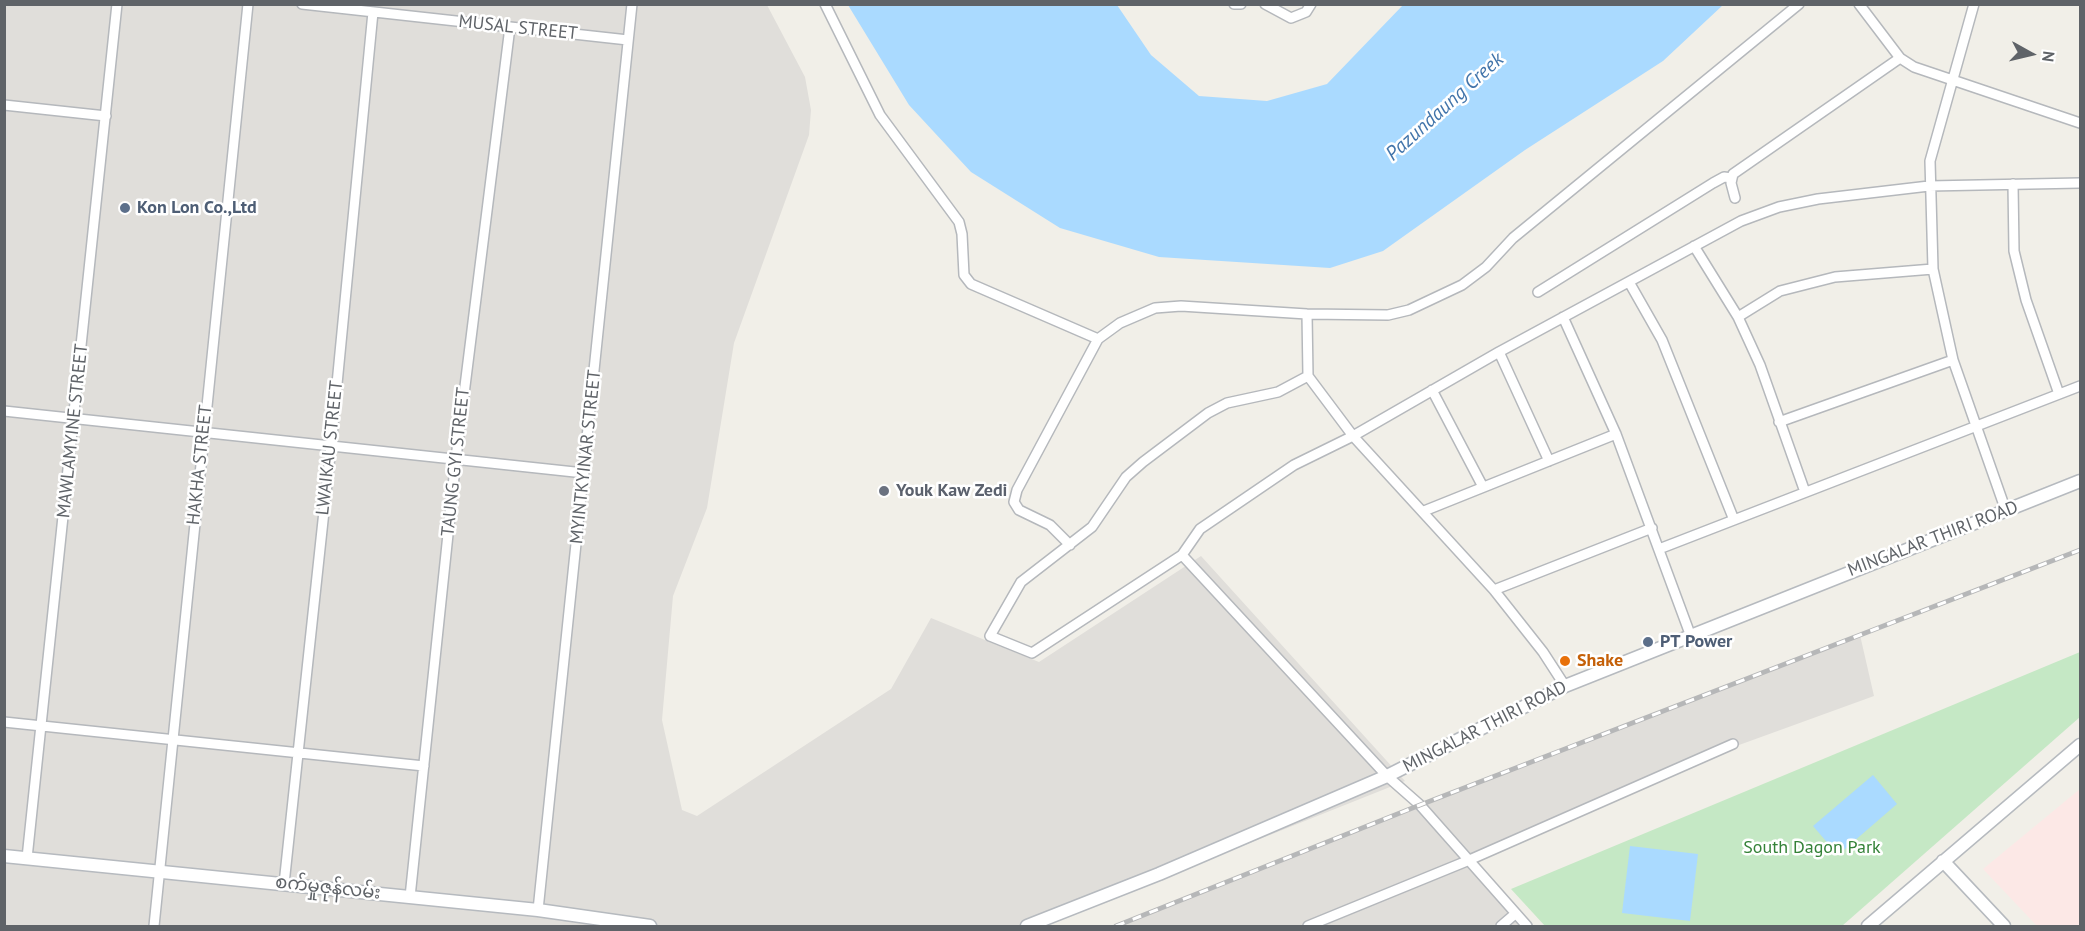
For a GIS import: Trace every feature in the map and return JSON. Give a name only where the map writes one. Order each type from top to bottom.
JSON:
[{"type":"street","name":"MAWLAMYINE STREET","points":[[27,858],[117,4]]},
{"type":"street","name":"HAKHA STREET","points":[[154,927],[248,4]]},
{"type":"street","name":"MUSAL STREET","points":[[302,4],[628,40]]},
{"type":"street","name":"MYINTKYINAR STREET","points":[[538,910],[632,4]]},
{"type":"street","points":[[825,4],[880,115],[959,222],[962,234],[964,275],[971,284],[1098,339]]},
{"type":"street","points":[[1234,4],[1241,4]]},
{"type":"street","points":[[1265,4],[1290,18],[1306,12],[1311,4]]},
{"type":"street","points":[[1070,545],[1050,525],[1019,510],[1014,502],[1017,490],[1098,339],[1134,315],[1155,308],[1181,306],[1307,314],[1388,315],[1409,310],[1462,285],[1486,267],[1513,238],[1799,4]]},
{"type":"street","points":[[1859,4],[1900,58],[1914,67],[2080,123]]},
{"type":"street","points":[[1974,4],[1930,161],[1933,269],[1953,360],[2006,511]]},
{"type":"street","name":"LWAIKAU STREET","points":[[284,884],[331,446],[373,12]]},
{"type":"street","name":"TAUNG GYI STREET","points":[[410,897],[456,458],[510,27]]},
{"type":"street","points":[[1538,292],[1719,178],[1732,178],[1900,58]]},
{"type":"street","points":[[4,105],[106,116]]},
{"type":"street","points":[[1732,178],[1735,198]]},
{"type":"street","points":[[1308,376],[1278,392],[1258,399],[1227,403],[1208,413],[1126,477],[1092,527],[1021,582],[990,636],[1032,653],[1182,555],[1200,529],[1294,465],[1353,436],[1499,352],[1741,221],[1779,207],[1818,199],[1929,186],[2080,183]]},
{"type":"street","points":[[2013,184],[2014,251],[2026,300],[2059,394]]},
{"type":"street","points":[[1694,246],[1738,317],[1760,364],[1805,492]]},
{"type":"street","points":[[1738,317],[1780,291],[1835,277],[1933,269]]},
{"type":"street","points":[[1629,282],[1662,340],[1734,520]]},
{"type":"street","points":[[1307,314],[1308,376],[1353,436],[1494,590],[1543,652],[1565,686]]},
{"type":"street","points":[[1563,317],[1616,434],[1690,634]]},
{"type":"street","points":[[1499,352],[1549,461]]},
{"type":"street","points":[[1779,422],[1953,360]]},
{"type":"street","points":[[1659,549],[2080,386]]},
{"type":"street","points":[[1432,390],[1484,487]]},
{"type":"street","points":[[4,411],[584,473]]},
{"type":"street","points":[[1424,512],[1616,434]]},
{"type":"street","name":"MINGALAR THIRI ROAD","points":[[1027,927],[1159,874],[1387,776],[1565,686],[1690,634],[2080,481]]},
{"type":"street","points":[[1494,590],[1652,528]]},
{"type":"street","points":[[1182,555],[1387,776],[1420,805],[1527,927]]},
{"type":"street","points":[[4,722],[424,766]]},
{"type":"street","points":[[1308,927],[1467,861],[1733,744]]},
{"type":"street","points":[[1868,927],[2080,745]]},
{"type":"street","name":"စက်မှုဇုန်လမ်း","points":[[4,856],[538,910],[650,927]]},
{"type":"street","points":[[1943,861],[1998,925]]},
{"type":"street","points":[[1501,927],[1515,914]]},
{"type":"shaded area","points":[[5,5],[767,5],[805,77],[811,110],[809,135],[734,343],[707,508],[673,596],[662,720],[682,810],[697,816],[891,689],[931,618],[1039,662],[1201,556],[1405,781],[1042,926],[5,926]]},
{"type":"shaded area","points":[[1860,635],[1874,696],[1684,765],[1467,861],[1534,926],[1116,926]]},
{"type":"shaded area","points":[[2080,789],[2080,926],[2037,926],[1983,869]]},
{"type":"green space","name":"South Dagon Park","points":[[2080,652],[2080,717],[1842,926],[1545,926],[1511,889]]},
{"type":"water","name":"Pazundaung Creek","points":[[848,5],[1117,5],[1151,55],[1199,96],[1267,101],[1327,84],[1403,5],[1723,5],[1663,61],[1525,150],[1383,251],[1330,268],[1159,257],[1060,228],[971,172],[909,105]]},
{"type":"water","points":[[1873,775],[1897,804],[1838,855],[1813,826]]},
{"type":"water","points":[[1630,846],[1698,854],[1690,921],[1622,913]]},
{"type":"railway","points":[[1116,926],[1420,805],[2080,550]]},
{"type":"place","name":"Kon Lon Co.,Ltd","points":[[125,208]]},
{"type":"place","name":"Youk Kaw Zedi","points":[[884,491]]},
{"type":"place","name":"PT Power","points":[[1648,642]]},
{"type":"place","name":"Shake","points":[[1565,661]]}]
